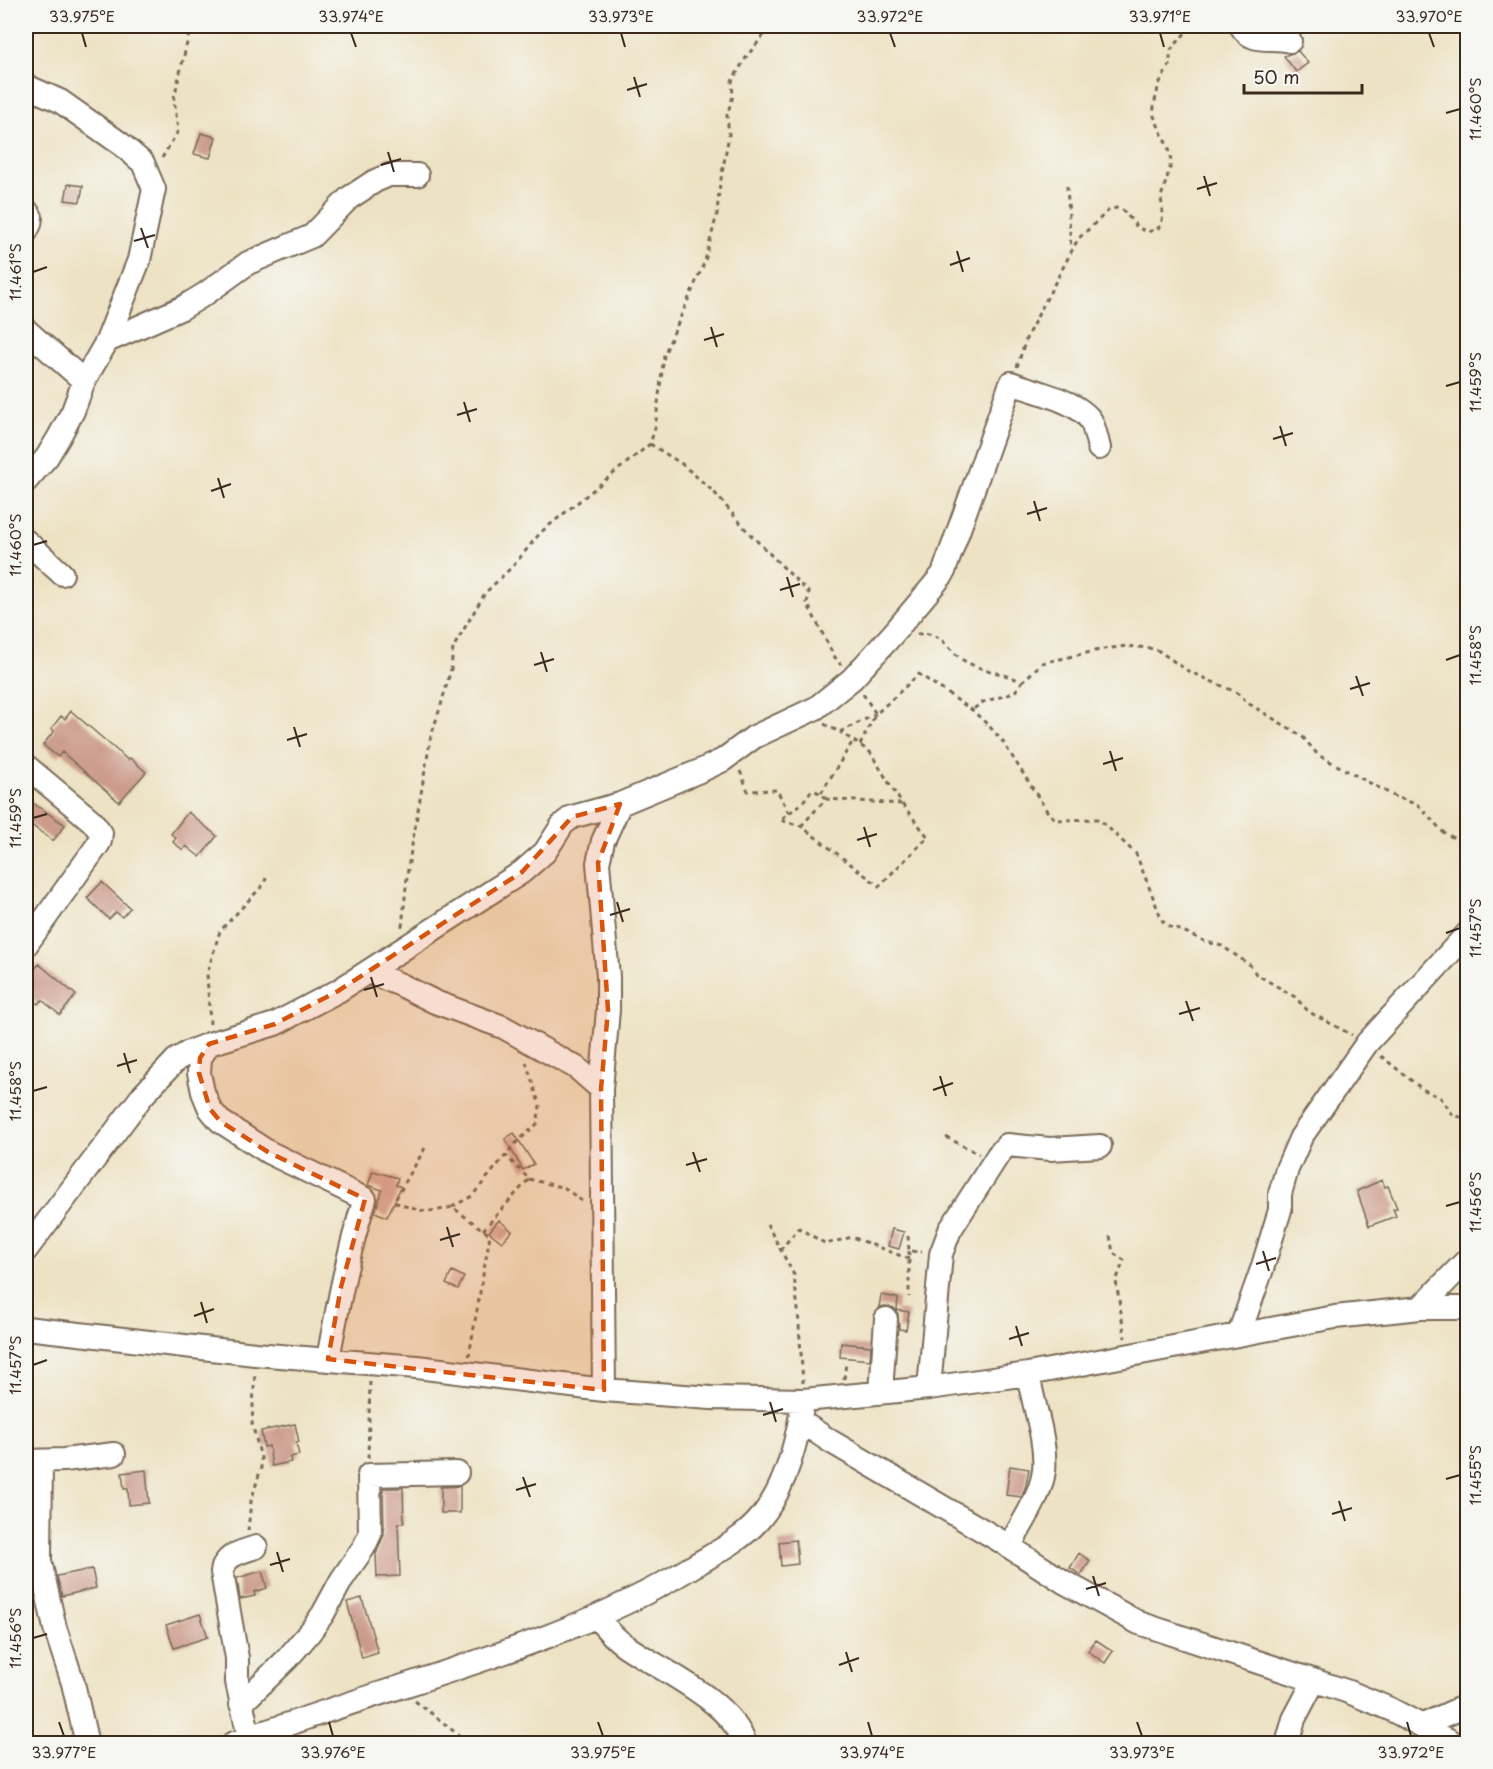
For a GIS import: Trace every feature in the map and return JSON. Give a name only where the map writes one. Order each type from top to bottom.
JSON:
[{"type":"street","points":[[1240,26],[1246,34],[1252,37],[1280,38],[1290,42]]},
{"type":"street","points":[[26,86],[60,101],[121,144],[143,163],[154,189],[140,260],[107,341],[84,381],[74,411],[59,437],[47,457],[26,481]]},
{"type":"street","points":[[107,341],[182,308],[206,294],[248,263],[312,236],[349,198],[375,181],[389,175],[417,175]]},
{"type":"street","points":[[26,210],[31,217],[26,232]]},
{"type":"street","points":[[26,330],[84,381]]},
{"type":"street","points":[[26,1250],[156,1079],[183,1055],[209,1044],[275,1024],[338,991],[522,872],[545,852],[563,824],[572,817],[620,804],[702,770],[723,760],[754,737],[804,715],[832,697],[852,679],[892,635],[943,574],[1011,383],[1084,412],[1092,423],[1099,448]]},
{"type":"street","points":[[26,541],[62,574]]},
{"type":"street","points":[[26,766],[93,821],[101,833],[97,846],[26,945]]},
{"type":"street","points":[[604,1390],[601,1089],[608,1010],[608,977],[598,863],[603,841],[620,804]]},
{"type":"street","points":[[1239,1334],[1280,1210],[1280,1194],[1287,1169],[1301,1137],[1367,1043],[1467,933]]},
{"type":"street","points":[[369,972],[435,1002],[503,1027],[577,1068],[601,1089]]},
{"type":"street","points":[[209,1044],[200,1058],[199,1073],[210,1109],[220,1121],[268,1152],[364,1199],[341,1287],[328,1359]]},
{"type":"street","points":[[929,1388],[941,1254],[950,1230],[994,1162],[1007,1145],[1050,1149],[1100,1146]]},
{"type":"street","points":[[1420,1308],[1467,1259]]},
{"type":"street","points":[[26,1328],[255,1354],[466,1373],[604,1390],[711,1398],[802,1410],[881,1392],[929,1388],[1028,1374],[1335,1317],[1420,1308],[1467,1308]]},
{"type":"street","points":[[881,1392],[886,1319]]},
{"type":"street","points":[[1009,1547],[1037,1494],[1044,1471],[1044,1447],[1028,1374]]},
{"type":"street","points":[[802,1410],[830,1441],[1064,1582],[1140,1623],[1375,1702],[1456,1743]]},
{"type":"street","points":[[251,1549],[228,1558],[223,1563],[222,1572],[237,1658],[237,1682],[241,1704],[240,1740],[293,1733],[400,1686],[468,1665],[597,1618],[670,1581],[733,1543],[759,1520],[778,1492],[792,1454],[802,1410]]},
{"type":"street","points":[[87,1743],[73,1683],[54,1628],[36,1590],[40,1561],[33,1461],[114,1454]]},
{"type":"street","points":[[241,1704],[287,1659],[310,1632],[364,1547],[370,1534],[369,1475],[457,1473]]},
{"type":"street","points":[[597,1618],[610,1634],[681,1678],[726,1714],[745,1743]]},
{"type":"street","points":[[1287,1743],[1294,1719],[1314,1681]]},
{"type":"street","points":[[1423,1725],[1467,1705]]},
{"type":"path","points":[[161,159],[178,131],[174,98],[191,26]]},
{"type":"path","points":[[402,929],[408,868],[431,736],[451,669],[453,648],[485,593],[513,566],[540,532],[650,444],[655,428],[664,355],[705,261],[717,214],[729,135],[727,115],[733,96],[732,81],[747,56],[771,26]]},
{"type":"path","points":[[1011,383],[1027,336],[1078,239],[1108,211],[1116,208],[1122,209],[1137,227],[1147,232],[1161,225],[1163,214],[1161,197],[1170,168],[1171,154],[1153,114],[1154,107],[1171,50],[1191,26]]},
{"type":"path","points":[[1067,186],[1071,251]]},
{"type":"path","points":[[650,444],[682,464],[714,492],[748,532],[808,593],[807,603],[834,656],[876,714]]},
{"type":"path","points":[[892,635],[925,633],[946,642],[961,658],[990,670],[1010,675],[1022,682]]},
{"type":"path","points":[[972,710],[983,702],[1014,693],[1042,663],[1104,649],[1127,646],[1149,648],[1159,651],[1188,671],[1238,693],[1245,702],[1302,736],[1318,754],[1394,796],[1418,805],[1443,832],[1467,846]]},
{"type":"path","points":[[840,732],[876,714],[919,674],[972,710],[1001,739],[1049,814],[1056,819],[1099,819],[1136,854],[1162,920],[1167,926],[1222,946],[1250,965],[1256,975],[1295,997],[1310,1012],[1367,1043],[1422,1089],[1441,1098],[1453,1115],[1467,1119]]},
{"type":"path","points":[[860,745],[876,714]]},
{"type":"path","points":[[804,715],[840,732],[870,752],[902,804],[928,837],[879,886],[801,826],[780,820],[801,804],[812,790],[820,793],[826,799],[902,804]]},
{"type":"path","points":[[820,793],[853,741]]},
{"type":"path","points":[[723,760],[737,766],[748,791],[777,790],[789,813]]},
{"type":"path","points":[[801,826],[826,799]]},
{"type":"path","points":[[209,1044],[207,974],[220,931],[264,884],[266,879]]},
{"type":"path","points":[[425,1148],[394,1202],[433,1212],[472,1196],[514,1144],[537,1124],[540,1106],[526,1062],[528,1040]]},
{"type":"path","points":[[946,1137],[994,1162]]},
{"type":"path","points":[[506,1155],[529,1179],[565,1188],[588,1207],[602,1211]]},
{"type":"path","points":[[483,1230],[529,1179]]},
{"type":"path","points":[[452,1206],[490,1235],[466,1373]]},
{"type":"path","points":[[767,1224],[794,1275],[798,1310],[802,1410]]},
{"type":"path","points":[[780,1250],[799,1228],[826,1244],[852,1237],[909,1259]]},
{"type":"path","points":[[908,1236],[909,1297]]},
{"type":"path","points":[[1110,1236],[1113,1253],[1124,1260],[1116,1281],[1127,1354]]},
{"type":"path","points":[[909,1251],[941,1254]]},
{"type":"path","points":[[251,1549],[251,1501],[261,1468],[261,1458],[252,1423],[255,1354]]},
{"type":"path","points":[[369,1475],[370,1364]]},
{"type":"path","points":[[400,1686],[467,1743]]},
{"type":"highlighted area","points":[[620,804],[598,863],[608,1010],[601,1089],[604,1390],[328,1359],[341,1287],[365,1199],[268,1152],[220,1121],[210,1109],[199,1073],[200,1058],[209,1044],[275,1024],[338,991],[522,872],[572,817]]},
{"type":"building","points":[[1298,51],[1308,63],[1296,72],[1284,56]]},
{"type":"building","points":[[201,133],[216,137],[210,158],[194,154]]},
{"type":"building","points":[[68,184],[83,186],[80,202],[65,200]]},
{"type":"building","points":[[71,711],[128,760],[130,758],[146,772],[119,802],[62,752],[58,757],[43,745],[54,731],[51,729],[61,716],[65,719]]},
{"type":"building","points":[[30,801],[65,825],[53,841],[26,821],[26,808]]},
{"type":"building","points":[[188,812],[217,836],[200,857],[186,846],[183,850],[173,842],[176,838],[171,834]]},
{"type":"building","points":[[102,882],[130,908],[122,917],[116,912],[109,919],[87,898]]},
{"type":"building","points":[[39,964],[76,995],[60,1015],[42,1000],[38,1004],[26,993],[26,979]]},
{"type":"building","points":[[514,1133],[534,1164],[523,1170],[505,1139]]},
{"type":"building","points":[[373,1171],[398,1178],[396,1185],[401,1187],[387,1217],[375,1212],[382,1190],[368,1185]]},
{"type":"building","points":[[1382,1180],[1385,1187],[1388,1186],[1397,1208],[1393,1209],[1396,1216],[1369,1226],[1357,1191]]},
{"type":"building","points":[[499,1220],[512,1231],[502,1242],[489,1232]]},
{"type":"building","points":[[892,1229],[904,1232],[899,1249],[888,1246]]},
{"type":"building","points":[[452,1271],[464,1277],[458,1289],[446,1284]]},
{"type":"building","points":[[881,1295],[898,1298],[897,1310],[909,1312],[906,1330],[899,1329],[898,1314],[894,1308],[879,1307]]},
{"type":"building","points":[[841,1343],[871,1346],[870,1360],[840,1357]]},
{"type":"building","points":[[295,1424],[299,1455],[290,1457],[291,1462],[272,1466],[269,1446],[264,1447],[261,1431]]},
{"type":"building","points":[[1010,1466],[1029,1469],[1022,1497],[1006,1495]]},
{"type":"building","points":[[146,1470],[149,1503],[129,1505],[128,1489],[124,1489],[122,1473]]},
{"type":"building","points":[[460,1486],[460,1513],[441,1513],[441,1487]]},
{"type":"building","points":[[383,1488],[403,1488],[404,1523],[398,1523],[400,1576],[377,1577],[376,1554],[384,1534]]},
{"type":"building","points":[[796,1540],[798,1564],[781,1566],[779,1542]]},
{"type":"building","points":[[1079,1553],[1090,1561],[1081,1575],[1070,1568]]},
{"type":"building","points":[[92,1569],[96,1588],[62,1596],[57,1576]]},
{"type":"building","points":[[262,1571],[267,1588],[254,1592],[255,1596],[240,1599],[237,1578]]},
{"type":"building","points":[[362,1598],[378,1653],[362,1658],[347,1602]]},
{"type":"building","points":[[200,1614],[208,1637],[174,1648],[166,1625]]},
{"type":"building","points":[[1096,1640],[1113,1651],[1105,1663],[1088,1651]]}]
